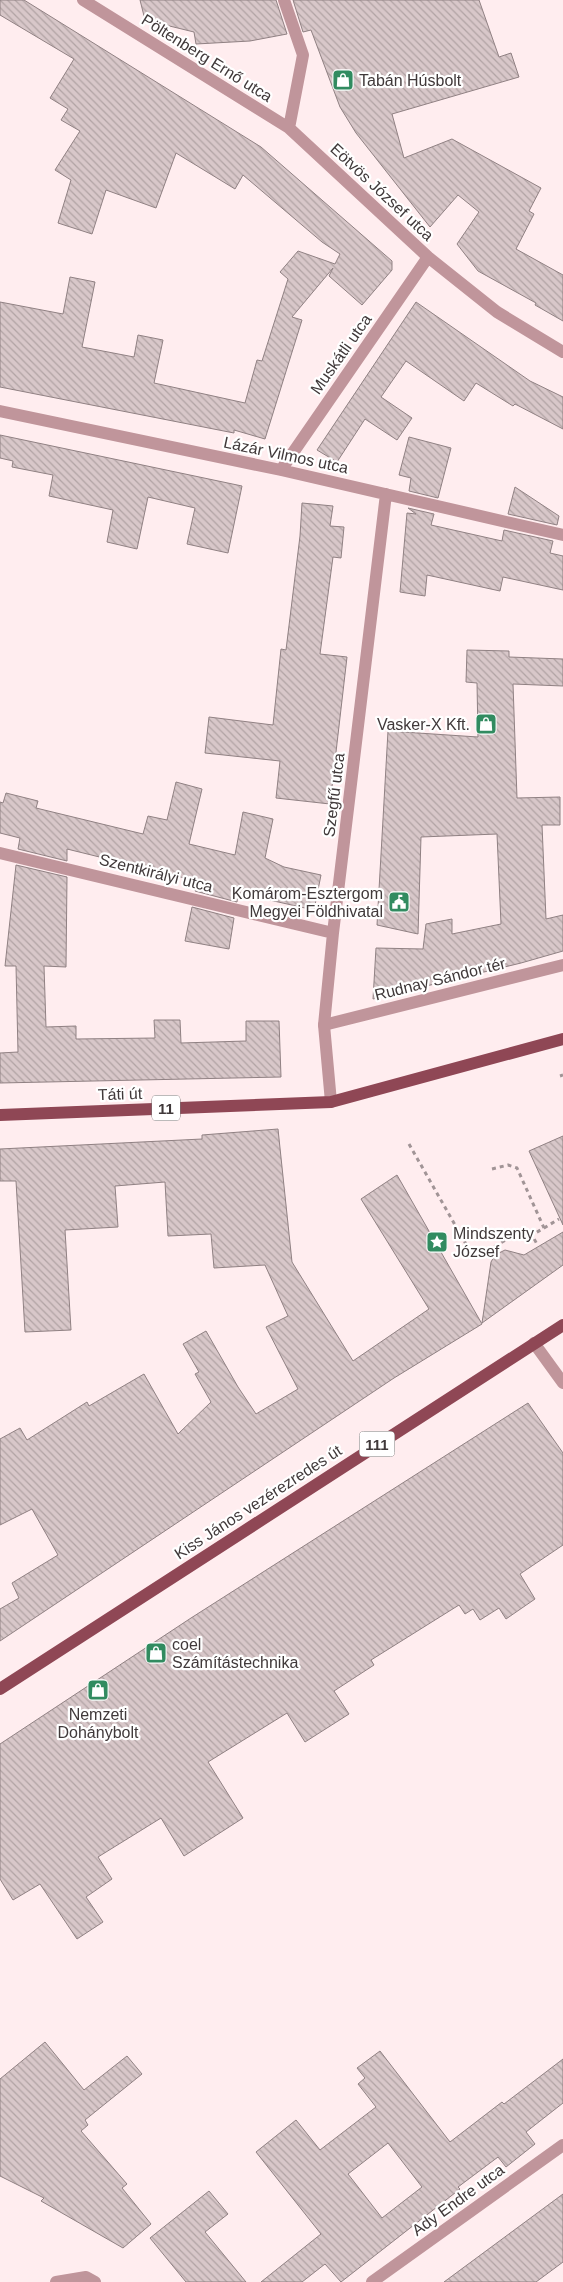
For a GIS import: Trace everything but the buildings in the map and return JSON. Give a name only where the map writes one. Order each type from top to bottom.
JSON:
[{"type":"main road","name":"11","points":[[331,1102],[563,1039]]},
{"type":"main road","name":"Táti út","points":[[0,1115],[331,1102]]},
{"type":"main road","name":"111","points":[[534,1343],[563,1325]]},
{"type":"main road","name":"Kiss János vezérezredes út","points":[[0,1689],[534,1343]]},
{"type":"street","name":"Pöltenberg Ernő utca","points":[[83,0],[289,128]]},
{"type":"street","points":[[284,0],[303,55],[289,128]]},
{"type":"street","name":"Eötvös József utca","points":[[289,128],[428,257],[497,312],[563,352]]},
{"type":"street","name":"Muskátli utca","points":[[281,470],[428,257]]},
{"type":"street","name":"Lázár Vilmos utca","points":[[0,411],[281,470],[563,535]]},
{"type":"street","name":"Szegfű utca","points":[[331,1102],[324,1025],[333,933],[386,494]]},
{"type":"street","name":"Szentkirályi utca","points":[[0,852],[333,933]]},
{"type":"street","name":"Rudnay Sándor tér","points":[[324,1025],[563,965]]},
{"type":"street","points":[[534,1343],[563,1383]]},
{"type":"street","name":"Ady Endre utca","points":[[372,2282],[563,2145]]},
{"type":"street","points":[[56,2282],[86,2276],[95,2282]]},
{"type":"path","points":[[409,1144],[471,1253],[478,1256],[523,1230],[532,1235],[538,1246]]},
{"type":"path","points":[[492,1169],[508,1165],[517,1168],[544,1228]]},
{"type":"path","points":[[532,1235],[559,1219]]},
{"type":"path","points":[[498,1232],[504,1241]]},
{"type":"place","name":"Tabán Húsbolt","points":[[343,80]]},
{"type":"place","name":"Vasker-X Kft.","points":[[486,724]]},
{"type":"place","name":"Komárom-Esztergom Megyei Földhivatal","points":[[399,902]]},
{"type":"place","name":"Mindszenty József","points":[[437,1242]]},
{"type":"place","name":"coel Számítástechnika","points":[[156,1653]]},
{"type":"place","name":"Nemzeti Dohánybolt","points":[[98,1690]]}]
